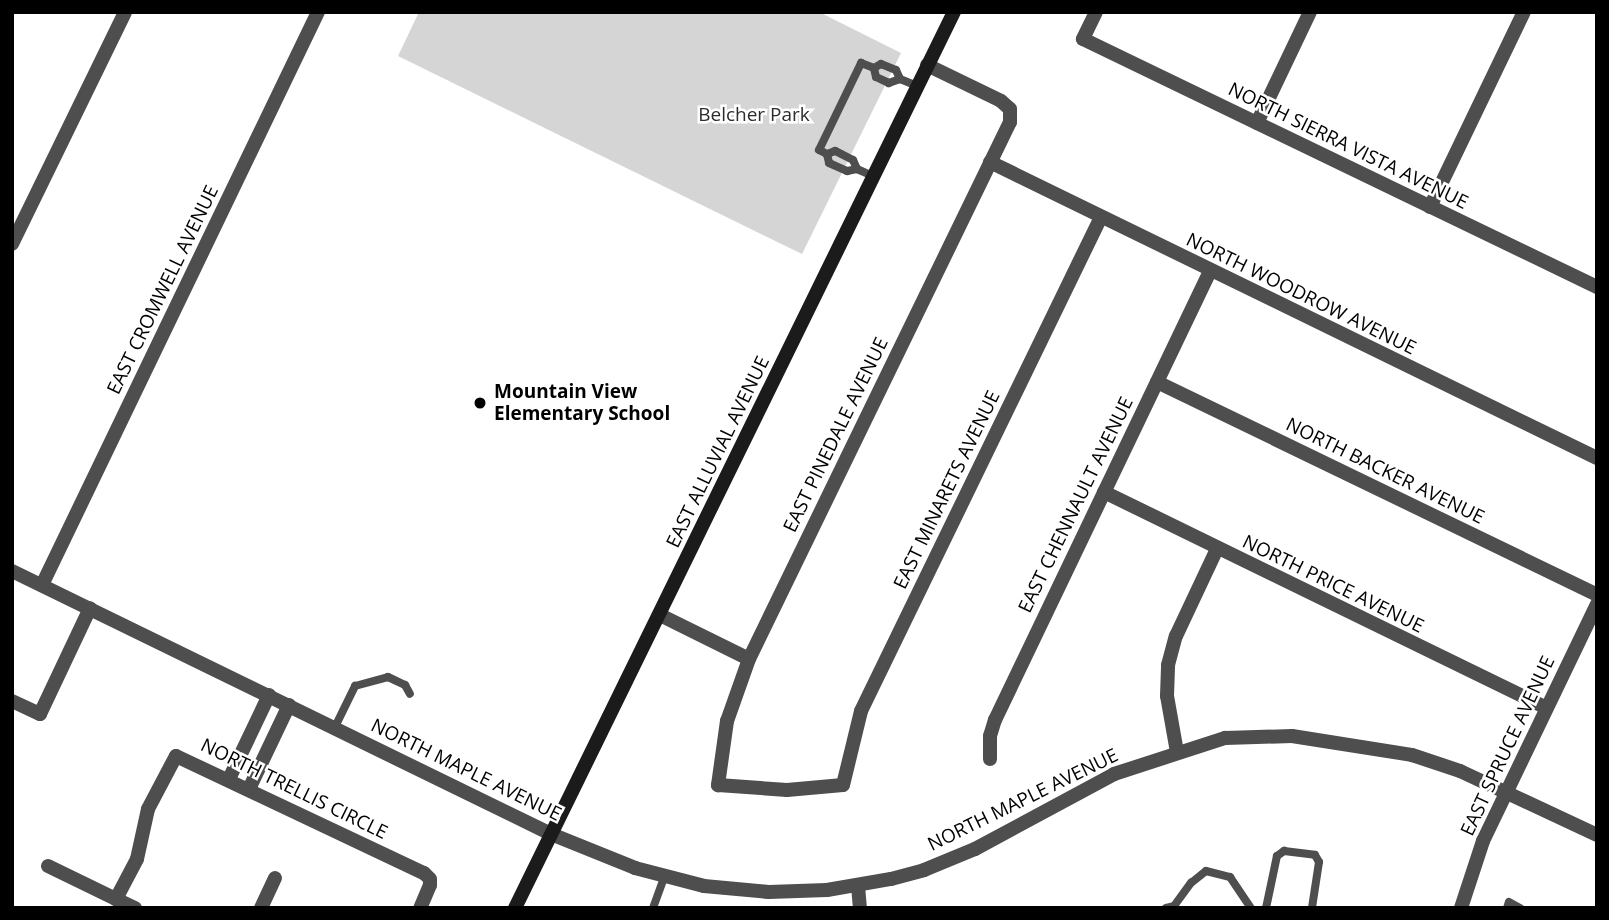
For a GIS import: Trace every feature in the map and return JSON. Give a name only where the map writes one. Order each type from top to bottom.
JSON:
[{"type":"main road","name":"EAST ALLUVIAL AVENUE","points":[[516,908],[954,12]]},
{"type":"street","points":[[12,244],[125,12]]},
{"type":"street","name":"EAST CROMWELL AVENUE","points":[[42,585],[318,12]]},
{"type":"street","name":"NORTH SIERRA VISTA AVENUE","points":[[1096,12],[1083,39],[1597,287]]},
{"type":"street","points":[[1257,123],[1310,12]]},
{"type":"street","points":[[1430,206],[1524,12]]},
{"type":"street","name":"EAST PINEDALE AVENUE","points":[[718,785],[727,721],[749,659],[1010,122],[1010,110],[1001,101],[927,65]]},
{"type":"street","name":"NORTH WOODROW AVENUE","points":[[990,162],[1597,458]]},
{"type":"street","name":"EAST MINARETS AVENUE","points":[[718,785],[788,790],[843,785],[861,710],[1101,217]]},
{"type":"street","name":"EAST CHENNAULT AVENUE","points":[[990,759],[990,736],[995,720],[1210,271]]},
{"type":"street","name":"NORTH BACKER AVENUE","points":[[1157,382],[1597,595]]},
{"type":"street","name":"NORTH PRICE AVENUE","points":[[1104,492],[1546,708]]},
{"type":"street","points":[[1177,752],[1167,696],[1168,665],[1180,627],[1217,549]]},
{"type":"street","name":"NORTH MAPLE AVENUE","points":[[12,570],[551,834],[664,878],[704,886],[769,892],[858,886],[950,861],[1114,774],[1225,738],[1292,736],[1412,755],[1506,792],[1597,835]]},
{"type":"street","name":"EAST SPRUCE AVENUE","points":[[1461,908],[1483,841],[1597,604]]},
{"type":"street","points":[[12,701],[40,714],[90,608]]},
{"type":"street","points":[[660,615],[749,659]]},
{"type":"street","points":[[229,779],[269,695]]},
{"type":"street","points":[[249,789],[289,705]]},
{"type":"street","points":[[247,742],[267,752]]},
{"type":"street","name":"NORTH TRELLIS CIRCLE","points":[[116,899],[137,859],[149,809],[176,755],[424,873],[430,878],[430,885],[419,908]]},
{"type":"street","points":[[48,866],[135,908]]},
{"type":"street","points":[[261,908],[275,878]]},
{"type":"street","points":[[858,886],[860,908]]},
{"type":"lane","points":[[873,176],[857,169],[853,160],[835,151],[827,154],[819,150],[861,63],[874,68]]},
{"type":"lane","points":[[874,68],[881,64],[896,70],[901,79],[917,86]]},
{"type":"lane","points":[[874,68],[876,77],[890,83],[901,79]]},
{"type":"lane","points":[[335,727],[355,686],[388,677],[405,685],[410,694]]},
{"type":"lane","points":[[1266,908],[1277,856],[1284,851],[1315,855],[1319,862],[1312,908]]},
{"type":"lane","points":[[1171,907],[1191,883],[1206,871],[1230,877],[1251,908]]},
{"type":"lane","points":[[653,908],[664,878]]},
{"type":"lane","points":[[1507,908],[1509,902],[1520,908]]},
{"type":"green space","name":"Belcher Park","points":[[419,12],[819,12],[901,53],[802,254],[398,56]]},
{"type":"place","name":"Mountain View Elementary School","points":[[480,403]]}]
